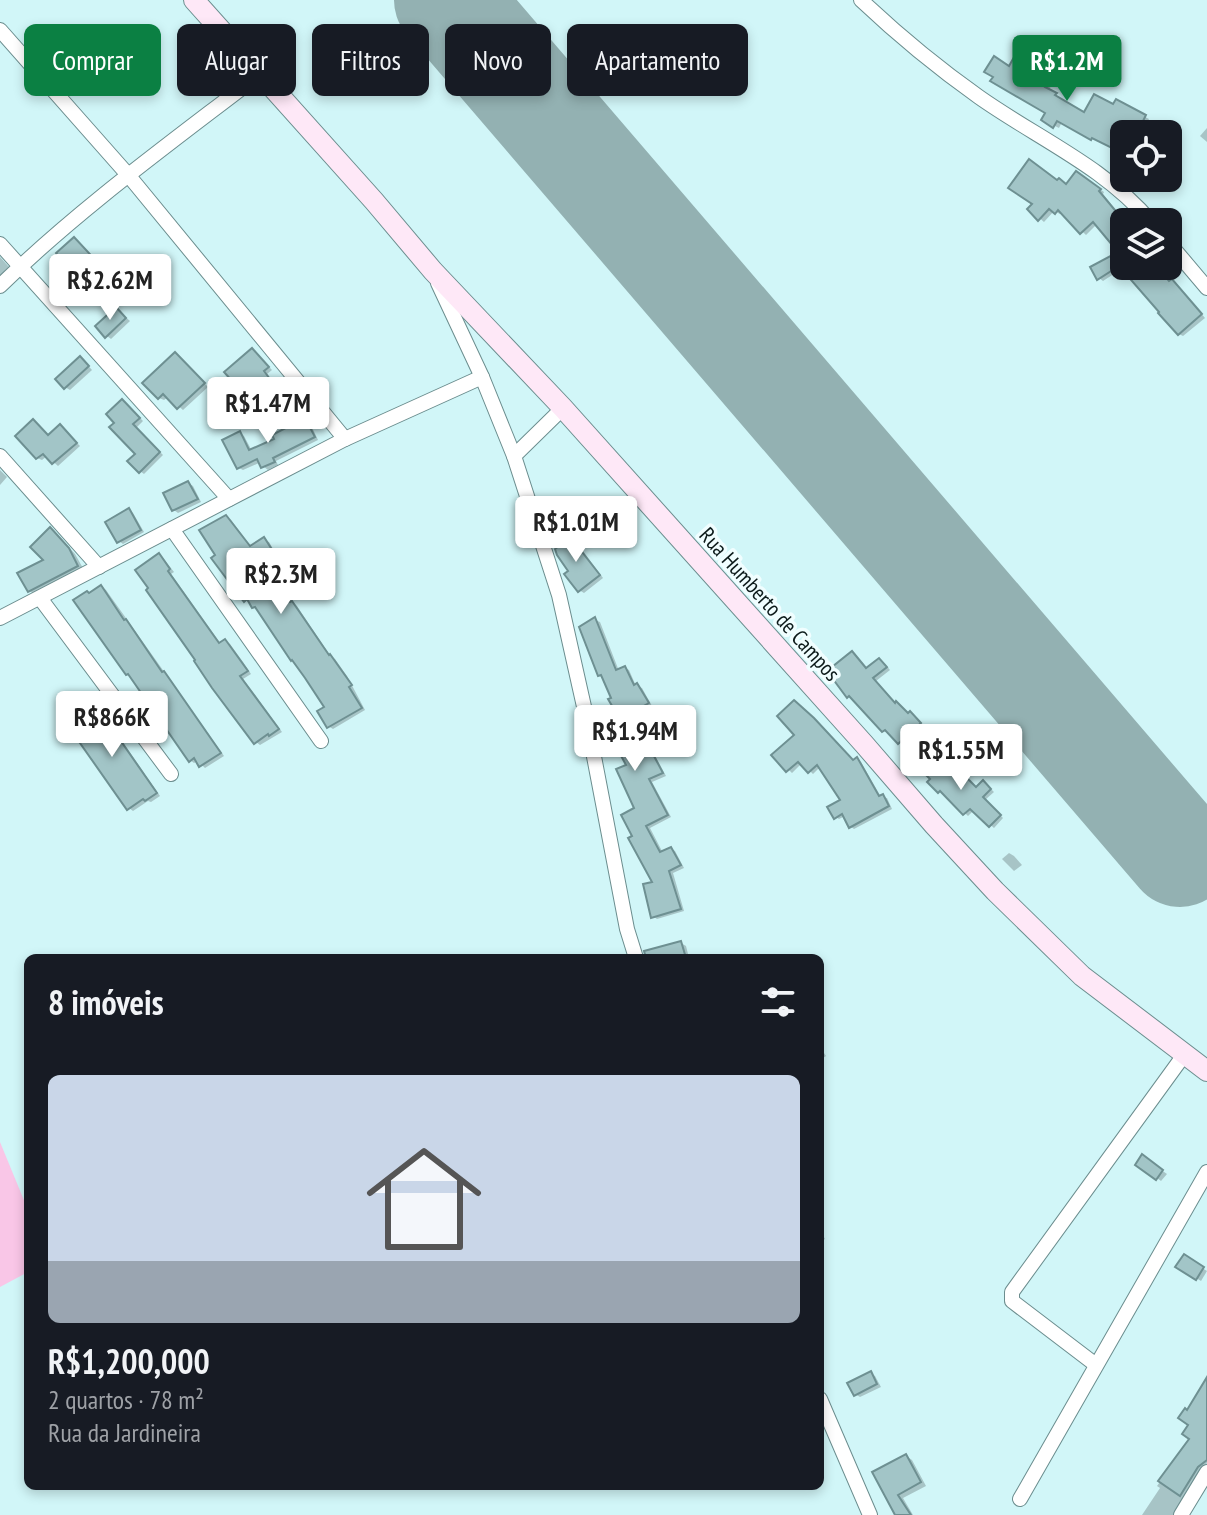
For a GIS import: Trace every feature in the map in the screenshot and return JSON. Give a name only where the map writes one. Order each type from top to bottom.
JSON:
[{"type":"street","name":"Rua Humberto de Campos","points":[[194,0],[215,24]]},
{"type":"street","points":[[861,0],[916,49],[979,97],[1097,172],[1138,208]]},
{"type":"street","points":[[0,30],[129,176],[345,439]]},
{"type":"street","points":[[0,286],[129,176],[232,96]]},
{"type":"street","name":"Rua Humberto de Campos","points":[[280,96],[433,271],[563,408],[995,891],[1082,976],[1207,1071]]},
{"type":"street","points":[[0,244],[229,499]]},
{"type":"street","points":[[1182,259],[1207,288]]},
{"type":"street","points":[[433,271],[514,456],[559,595],[587,720],[627,929],[635,954]]},
{"type":"street","points":[[0,618],[345,439],[482,377]]},
{"type":"street","points":[[514,456],[563,408]]},
{"type":"street","points":[[0,456],[99,567]]},
{"type":"street","points":[[172,529],[321,741]]},
{"type":"street","points":[[40,598],[171,774]]},
{"type":"street","points":[[1096,1365],[1012,1301],[1012,1292],[1184,1055]]},
{"type":"street","points":[[1020,1499],[1207,1172]]},
{"type":"street","points":[[824,1408],[870,1515]]},
{"type":"street","points":[[1188,1512],[1207,1472]]},
{"type":"shaded area","points":[[0,1142],[24,1200],[24,1274],[0,1287]]},
{"type":"building","points":[[1018,50],[1055,70],[1045,87],[1084,112],[1094,94],[1113,104],[1116,99],[1146,115],[1144,120],[1110,120],[1110,147],[1057,121],[1053,128],[1041,120],[1045,113],[990,81],[993,77],[984,72],[994,56],[1009,66]]},
{"type":"building","points":[[1029,159],[1066,184],[1076,171],[1101,189],[1099,191],[1113,208],[1110,208],[1110,242],[1093,222],[1080,234],[1058,210],[1055,214],[1049,209],[1038,221],[1027,209],[1032,204],[1008,188]]},
{"type":"building","points":[[74,237],[113,279],[96,296],[70,262],[66,265],[56,253]]},
{"type":"building","points":[[1110,256],[1110,272],[1097,280],[1090,267]]},
{"type":"building","points":[[1131,280],[1173,280],[1202,314],[1178,335]]},
{"type":"building","points":[[116,307],[126,318],[105,338],[95,326]]},
{"type":"building","points":[[252,348],[269,367],[264,371],[273,383],[250,401],[224,372]]},
{"type":"building","points":[[175,352],[205,383],[177,409],[163,394],[158,399],[142,383]]},
{"type":"building","points":[[80,356],[89,366],[64,389],[55,379]]},
{"type":"building","points":[[122,399],[140,418],[133,424],[160,452],[139,473],[127,461],[135,454],[109,427],[114,423],[106,414]]},
{"type":"building","points":[[305,418],[315,437],[273,458],[275,462],[261,468],[257,459],[237,469],[222,440],[240,431],[249,450],[274,439],[272,435]]},
{"type":"building","points":[[33,419],[48,435],[60,424],[77,443],[52,464],[43,454],[36,459],[15,436]]},
{"type":"building","points":[[188,481],[198,499],[172,511],[163,493]]},
{"type":"building","points":[[129,508],[141,530],[117,543],[105,522]]},
{"type":"building","points":[[226,515],[250,546],[264,537],[276,556],[265,563],[352,685],[349,687],[362,708],[327,728],[317,711],[324,707],[305,678],[255,607],[252,608],[247,599],[244,602],[211,558],[215,555],[199,530]]},
{"type":"building","points":[[50,527],[69,548],[78,566],[28,592],[17,573],[43,560],[30,547]]},
{"type":"building","points":[[574,535],[582,546],[579,548],[600,575],[578,592],[564,574],[568,571],[555,549]]},
{"type":"building","points":[[159,553],[170,569],[168,571],[219,643],[225,639],[248,671],[240,676],[279,729],[269,736],[254,744],[146,590],[148,588],[135,570]]},
{"type":"building","points":[[101,585],[221,753],[199,767],[194,758],[189,762],[73,600]]},
{"type":"building","points":[[595,617],[616,670],[625,666],[634,685],[637,683],[649,703],[631,713],[663,773],[649,779],[668,815],[646,826],[660,852],[671,847],[681,865],[669,871],[681,909],[651,918],[643,884],[652,882],[628,838],[632,836],[621,815],[634,808],[616,769],[626,765],[603,718],[615,711],[579,627]]},
{"type":"building","points":[[852,651],[866,668],[879,658],[887,667],[873,678],[895,703],[908,713],[910,711],[921,723],[898,744],[885,730],[882,732],[849,696],[847,698],[827,671]]},
{"type":"building","points":[[794,700],[853,760],[857,757],[879,796],[883,794],[889,806],[849,828],[842,814],[834,819],[827,807],[840,800],[817,765],[808,773],[798,762],[786,772],[771,755],[794,735],[777,716]]},
{"type":"building","points":[[93,709],[98,717],[102,714],[157,793],[127,810],[68,726]]},
{"type":"building","points":[[933,760],[941,768],[948,762],[976,787],[983,780],[991,789],[983,797],[1001,815],[989,827],[970,809],[963,815],[927,782],[930,779],[921,770]]},
{"type":"building","points":[[681,941],[685,954],[645,954],[644,951]]},
{"type":"building","points":[[1142,1154],[1163,1170],[1156,1180],[1135,1165]]},
{"type":"building","points":[[1184,1254],[1204,1267],[1196,1280],[1175,1267]]},
{"type":"building","points":[[871,1371],[877,1384],[854,1396],[847,1383]]},
{"type":"building","points":[[1207,1377],[1207,1460],[1198,1467],[1180,1496],[1158,1481],[1189,1439],[1182,1434],[1188,1425],[1178,1418],[1185,1408],[1187,1410]]},
{"type":"building","points":[[906,1454],[921,1482],[898,1495],[911,1515],[895,1515],[872,1472]]},
{"type":"runway","points":[[447,0],[1180,854]]}]
